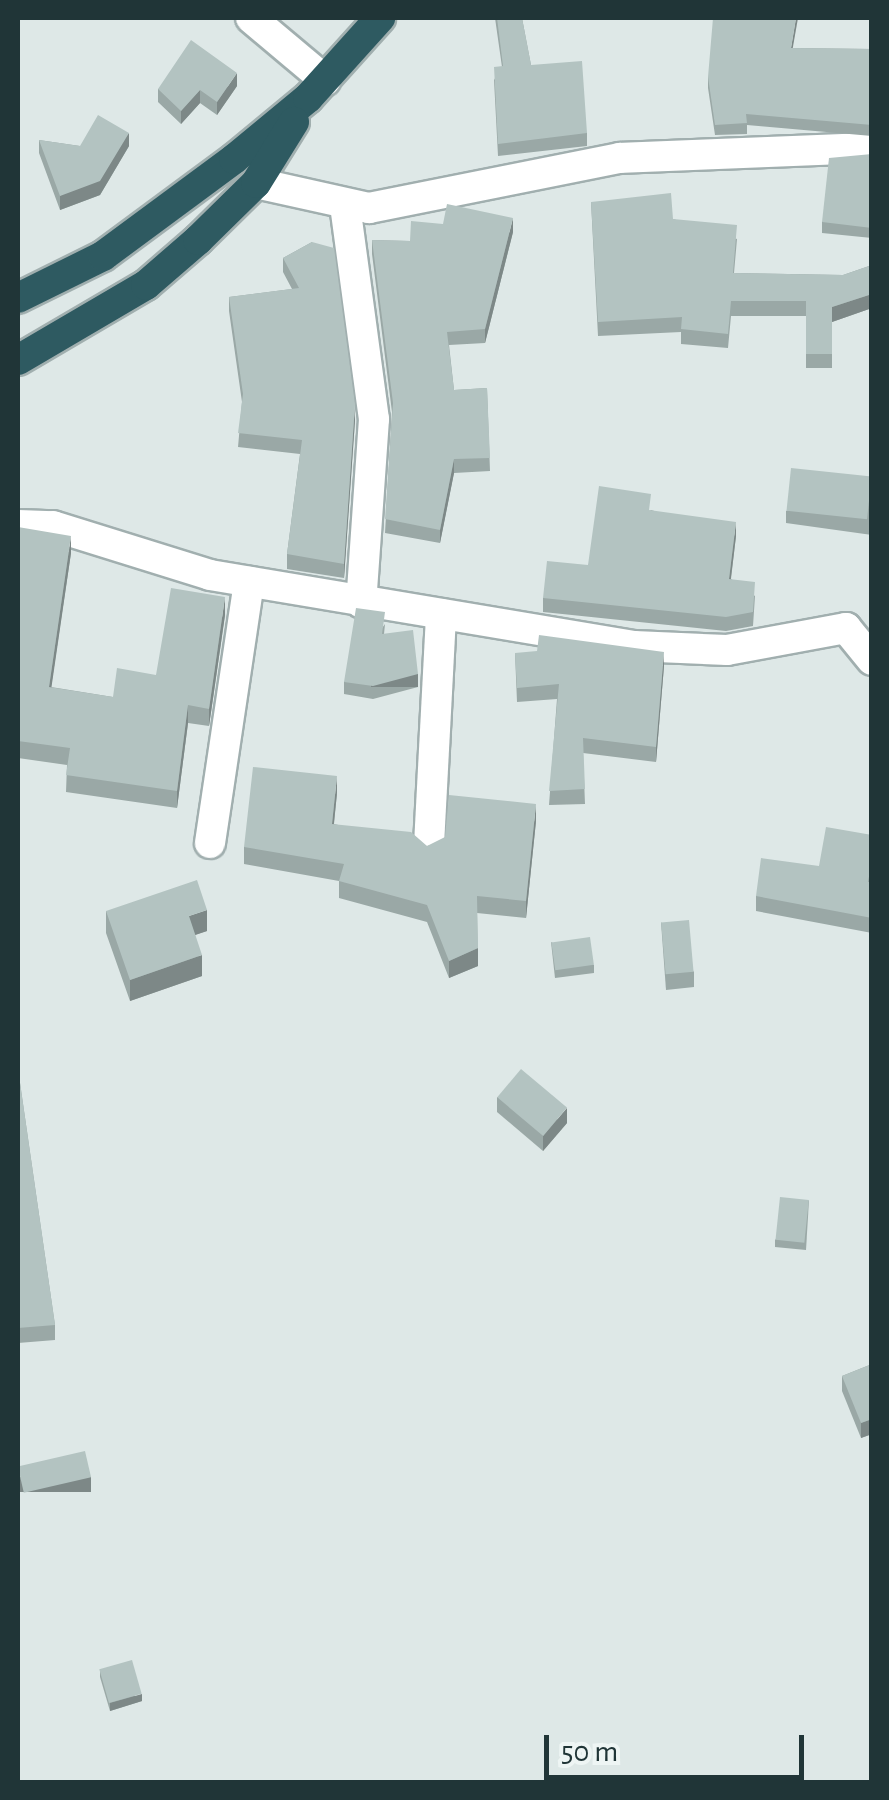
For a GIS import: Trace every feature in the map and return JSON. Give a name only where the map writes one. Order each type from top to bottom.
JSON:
[{"type":"highway","points":[[18,360],[146,285],[256,182],[317,89],[380,18]]},
{"type":"highway","points":[[18,298],[116,246],[317,89]]},
{"type":"street","points":[[250,18],[317,89]]},
{"type":"street","points":[[256,182],[346,205],[620,158],[872,148]]},
{"type":"street","points":[[346,205],[374,418],[360,603]]},
{"type":"street","points":[[18,524],[249,582],[634,646],[727,650],[846,628],[872,660]]},
{"type":"street","points":[[210,842],[249,582]]},
{"type":"street","points":[[429,845],[441,614]]},
{"type":"building","points":[[497,18],[522,18],[531,65],[582,61],[587,133],[498,144],[494,67],[503,66]]},
{"type":"building","points":[[713,18],[796,18],[791,48],[872,49],[872,125],[746,114],[747,123],[715,125],[708,77]]},
{"type":"building","points":[[191,40],[237,73],[217,102],[200,90],[181,111],[158,89]]},
{"type":"building","points":[[98,115],[129,133],[100,181],[60,196],[39,140],[80,146]]},
{"type":"building","points":[[872,154],[872,228],[822,222],[829,158]]},
{"type":"building","points":[[671,193],[673,219],[737,225],[733,273],[843,275],[872,265],[872,294],[832,307],[832,354],[806,354],[806,301],[731,301],[728,334],[681,329],[682,317],[598,322],[591,202]]},
{"type":"building","points":[[447,204],[513,218],[485,329],[447,332],[454,390],[487,388],[490,458],[454,459],[440,530],[385,519],[393,403],[372,240],[410,241],[411,221],[443,224]]},
{"type":"building","points":[[312,242],[334,248],[355,405],[344,564],[287,554],[302,440],[238,433],[243,394],[229,297],[299,288],[283,258]]},
{"type":"building","points":[[791,468],[872,476],[867,519],[787,511]]},
{"type":"building","points":[[599,486],[651,494],[649,510],[736,522],[729,579],[755,582],[753,612],[726,617],[543,598],[547,561],[588,565]]},
{"type":"building","points":[[18,527],[71,536],[49,687],[113,697],[117,668],[156,675],[171,588],[225,597],[209,709],[188,705],[177,791],[66,775],[70,748],[18,741]]},
{"type":"building","points":[[356,608],[385,612],[382,634],[413,630],[418,674],[373,686],[344,682]]},
{"type":"building","points":[[539,635],[664,652],[656,747],[583,738],[585,789],[549,791],[559,684],[517,688],[515,653],[537,651]]},
{"type":"building","points":[[253,767],[337,776],[332,824],[411,832],[427,846],[445,837],[449,795],[536,804],[526,901],[477,896],[478,948],[449,961],[427,905],[339,881],[344,864],[244,847]]},
{"type":"building","points":[[826,827],[872,835],[868,882],[872,882],[872,918],[756,896],[761,858],[819,866]]},
{"type":"building","points":[[197,880],[207,910],[189,916],[202,955],[130,980],[106,911]]},
{"type":"building","points":[[689,920],[694,972],[666,974],[661,922]]},
{"type":"building","points":[[590,937],[594,965],[555,970],[551,942]]},
{"type":"building","points":[[18,1069],[55,1325],[18,1328]]},
{"type":"building","points":[[521,1069],[567,1108],[543,1136],[497,1097]]},
{"type":"building","points":[[780,1197],[809,1200],[804,1243],[776,1240]]},
{"type":"building","points":[[872,1364],[872,1419],[861,1423],[842,1376]]},
{"type":"building","points":[[85,1451],[91,1477],[24,1493],[18,1466]]},
{"type":"building","points":[[132,1660],[142,1694],[109,1703],[99,1669]]}]
